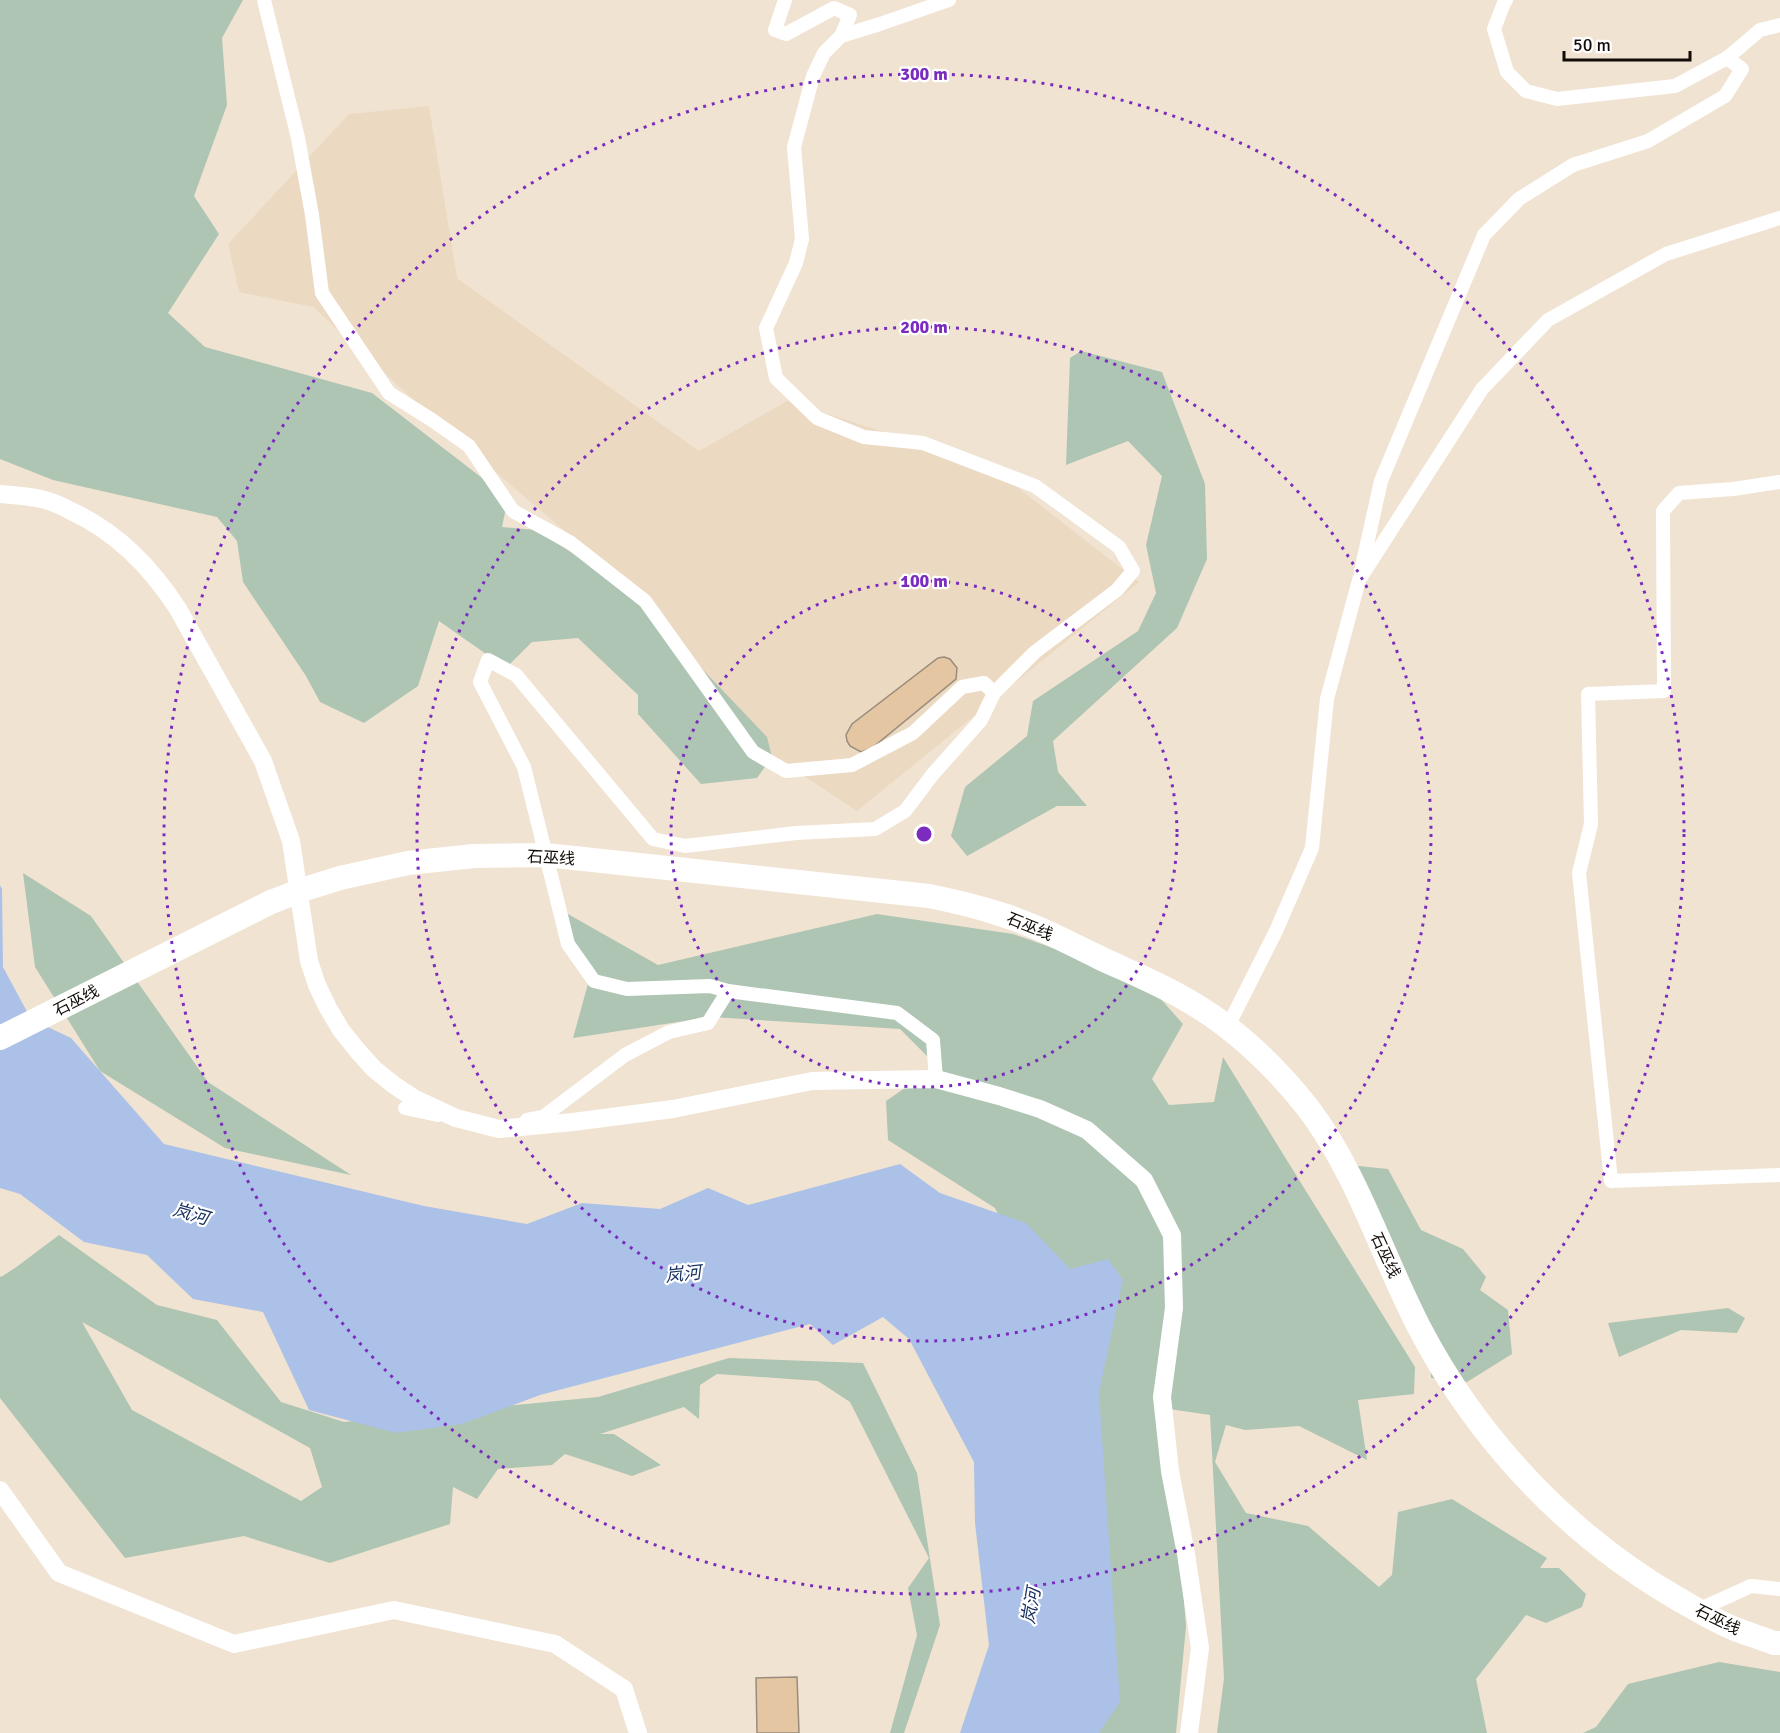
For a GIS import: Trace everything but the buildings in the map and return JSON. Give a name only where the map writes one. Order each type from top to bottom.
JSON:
[{"type":"highway","name":"石巫线","points":[[0,1038],[247,914],[305,889],[408,862],[474,856],[546,855],[938,898],[974,906],[1028,924],[1186,999],[1227,1028],[1264,1060],[1287,1083],[1340,1156],[1420,1329],[1452,1382],[1513,1464],[1571,1522],[1632,1570],[1698,1610],[1733,1628],[1774,1643],[1780,1643]]},
{"type":"street","points":[[264,0],[298,138],[312,215],[322,293],[389,393],[469,446],[513,511],[571,543],[645,601],[753,752],[786,771],[852,765],[914,733],[962,687],[984,683],[994,693]]},
{"type":"street","points":[[785,0],[775,30],[786,34],[834,8],[850,15],[842,36],[824,53],[813,76],[794,147],[802,239],[796,263],[766,328],[776,378],[818,418],[864,436],[923,443],[1035,486],[1119,547],[1133,571],[1117,590],[1035,652],[994,693],[981,720],[933,774],[905,811],[876,829],[796,833],[685,846],[653,839],[516,675],[488,660],[480,682],[524,767],[568,944],[594,981],[627,989],[710,986],[728,991],[897,1013],[933,1040],[936,1079]]},
{"type":"street","points":[[842,36],[948,0]]},
{"type":"street","points":[[1506,0],[1494,29],[1507,72],[1526,91],[1557,99],[1675,86],[1727,58],[1760,30],[1780,25]]},
{"type":"street","points":[[1227,1028],[1276,931],[1312,848],[1328,699],[1359,580],[1381,481],[1484,234],[1519,199],[1573,165],[1648,141],[1725,96],[1742,69],[1727,58]]},
{"type":"street","points":[[1359,580],[1482,388],[1548,320],[1666,254],[1780,218]]},
{"type":"street","points":[[1780,482],[1733,489],[1679,493],[1663,510],[1664,690],[1588,694],[1591,824],[1579,873],[1611,1181],[1780,1174]]},
{"type":"street","points":[[0,494],[41,499],[80,515],[115,537],[149,568],[178,609],[263,761],[291,841],[309,961],[328,1008],[341,1030],[363,1056],[394,1085],[415,1099],[456,1118],[499,1129],[673,1109],[812,1081],[936,1079],[1040,1109],[1087,1130],[1144,1179],[1172,1235],[1174,1308],[1162,1397],[1170,1471],[1186,1554],[1200,1648],[1189,1733]]},
{"type":"street","points":[[405,1108],[488,1127],[543,1117],[625,1055],[669,1032],[708,1023],[728,991]]},
{"type":"street","points":[[0,1490],[59,1573],[234,1644],[394,1610],[555,1644],[624,1689],[638,1733]]},
{"type":"street","points":[[1698,1610],[1750,1586],[1780,1588]]},
{"type":"shaded area","points":[[429,106],[457,278],[699,451],[787,401],[990,466],[1139,582],[857,811],[748,739],[636,591],[455,438],[313,307],[239,292],[228,244],[349,114]]},
{"type":"green space","points":[[0,0],[243,0],[222,38],[227,105],[194,196],[219,234],[168,313],[205,347],[372,393],[508,498],[502,527],[536,530],[621,584],[767,737],[772,757],[757,778],[701,784],[638,714],[638,695],[578,638],[532,642],[506,668],[439,621],[418,686],[364,723],[320,702],[306,676],[243,582],[237,541],[217,517],[53,480],[0,459]]},
{"type":"green space","points":[[1081,351],[1162,372],[1205,484],[1207,559],[1177,628],[1053,741],[1058,772],[1087,806],[1057,806],[967,856],[951,836],[965,787],[1027,736],[1033,701],[1138,631],[1156,593],[1146,545],[1162,476],[1128,441],[1066,465],[1070,358]]},
{"type":"green space","points":[[23,873],[91,916],[208,1082],[351,1175],[225,1148],[100,1071],[35,967]]},
{"type":"green space","points":[[552,905],[658,965],[877,914],[1013,934],[1144,980],[1183,1024],[1152,1079],[1169,1105],[1214,1102],[1223,1057],[1415,1367],[1414,1394],[1358,1400],[1367,1460],[1299,1426],[1245,1430],[1226,1425],[1215,1462],[1246,1513],[1308,1526],[1379,1587],[1392,1575],[1398,1512],[1452,1499],[1547,1558],[1540,1568],[1559,1568],[1586,1594],[1582,1607],[1546,1623],[1526,1615],[1476,1679],[1487,1733],[1217,1733],[1224,1678],[1210,1415],[1169,1409],[1186,1626],[1176,1733],[1074,1733],[1062,1349],[995,1208],[888,1140],[886,1101],[937,1066],[900,1029],[711,1017],[573,1038],[591,973]]},
{"type":"green space","points":[[1349,1165],[1388,1169],[1421,1230],[1463,1249],[1486,1277],[1480,1290],[1508,1310],[1512,1354],[1467,1382],[1431,1378],[1430,1328]]},
{"type":"green space","points":[[59,1235],[157,1305],[217,1320],[281,1402],[344,1422],[598,1397],[729,1358],[863,1363],[917,1473],[940,1625],[904,1733],[890,1733],[917,1635],[908,1588],[929,1558],[850,1402],[818,1381],[717,1374],[700,1385],[699,1419],[684,1407],[600,1434],[614,1434],[661,1465],[632,1476],[565,1454],[552,1465],[498,1469],[477,1499],[453,1487],[450,1524],[330,1563],[244,1536],[125,1558],[0,1398],[0,1276],[15,1268]],"holes":[[[82,1322],[310,1448],[322,1487],[301,1501],[132,1410]]]},
{"type":"green space","points":[[1728,1308],[1745,1318],[1737,1333],[1681,1330],[1619,1357],[1608,1323]]},
{"type":"green space","points":[[1719,1662],[1780,1672],[1780,1733],[1583,1733],[1596,1727],[1628,1684]]},
{"type":"water","name":"岚河","points":[[0,885],[2,889],[3,967],[31,1019],[71,1038],[164,1144],[424,1206],[527,1224],[582,1203],[660,1209],[708,1188],[748,1205],[900,1164],[940,1193],[1026,1223],[1070,1269],[1108,1259],[1123,1280],[1099,1392],[1120,1702],[1099,1733],[960,1733],[989,1645],[975,1523],[974,1462],[909,1339],[883,1317],[833,1345],[810,1324],[540,1395],[462,1424],[396,1433],[309,1410],[263,1312],[193,1299],[147,1255],[84,1242],[20,1194],[0,1188]]}]
